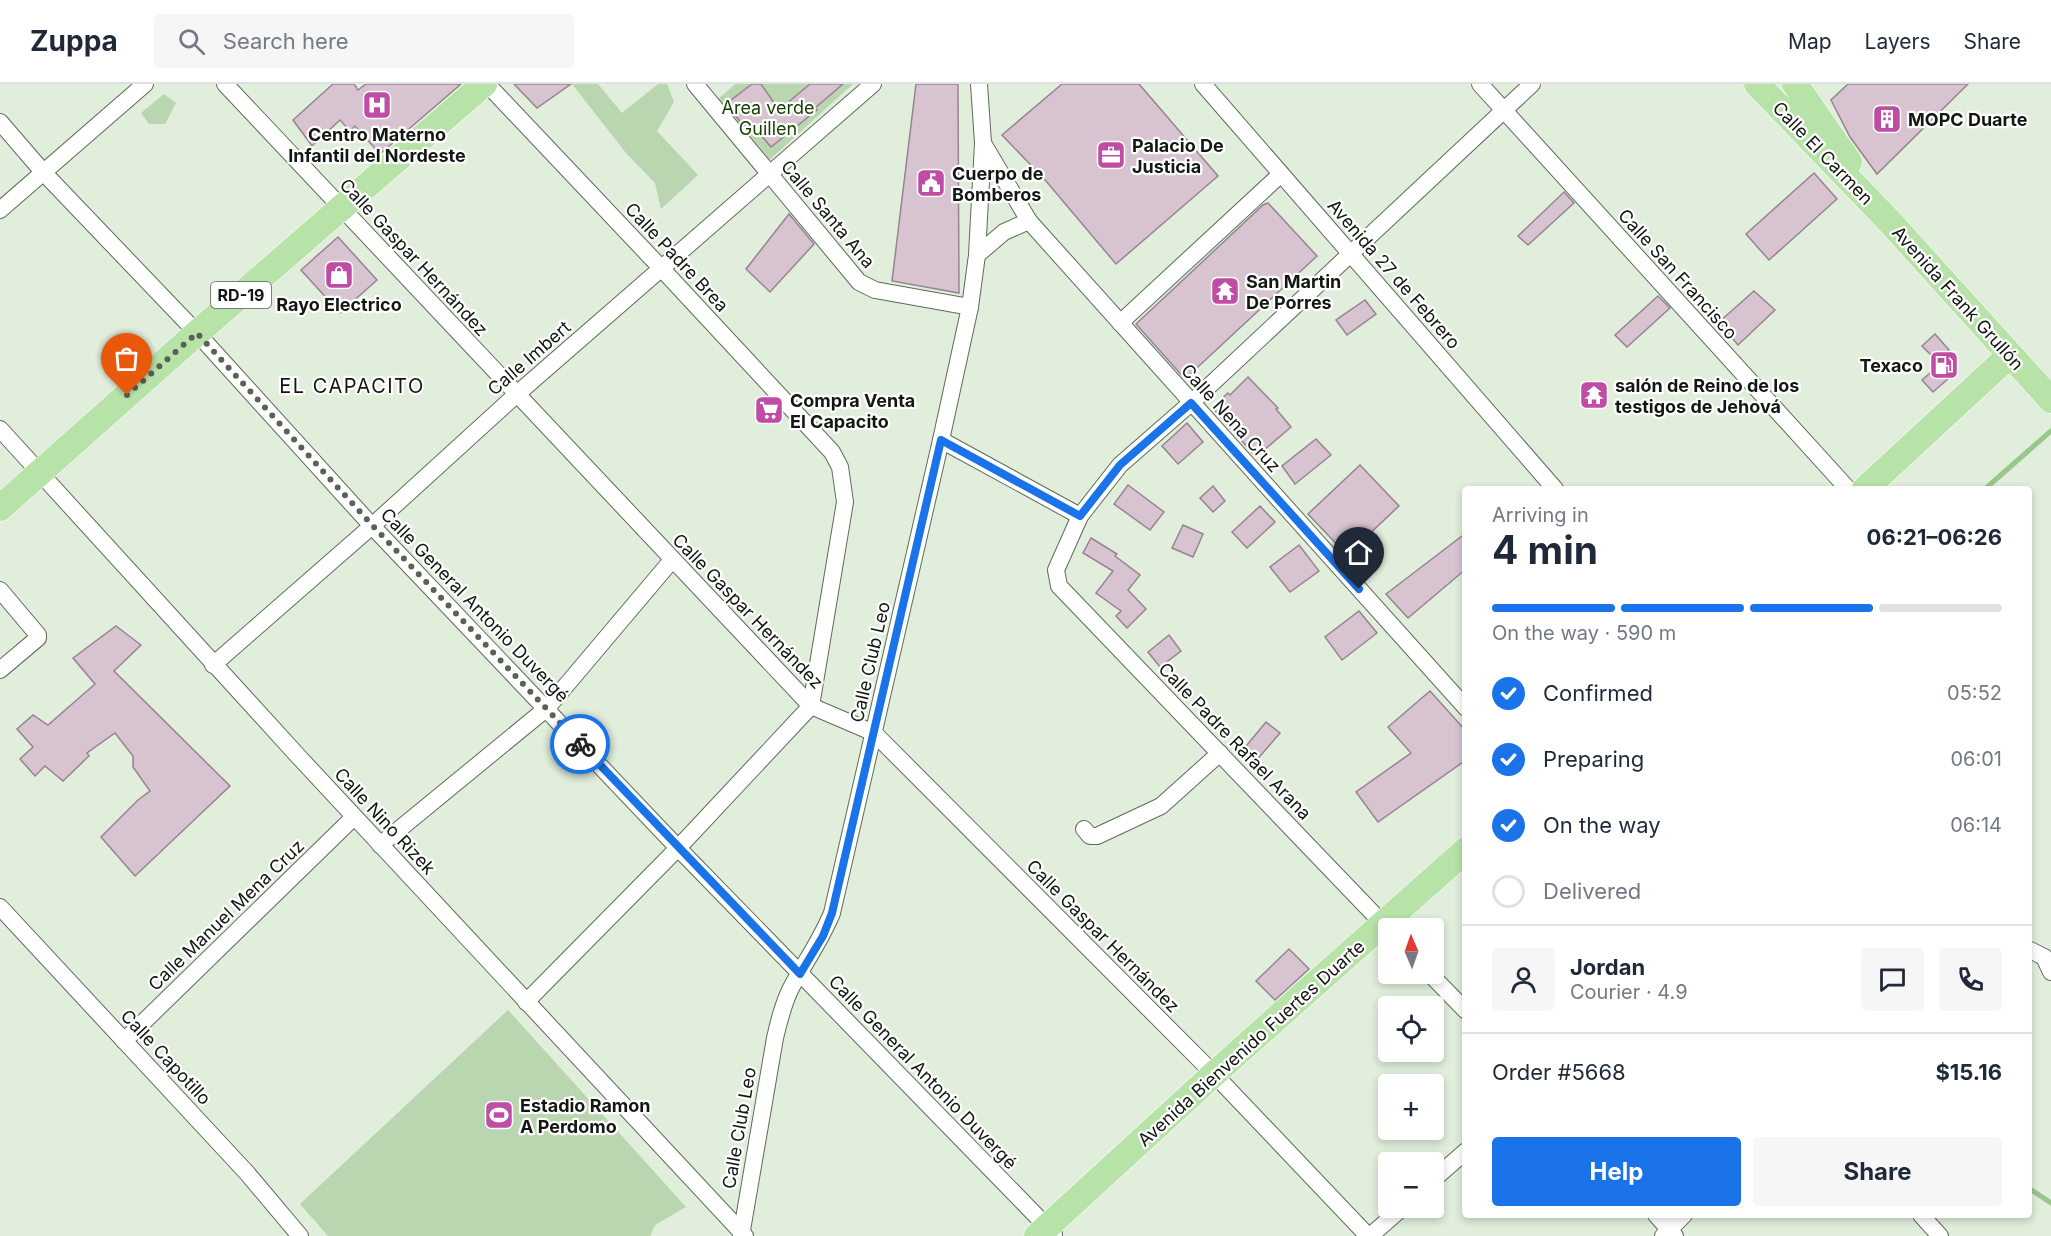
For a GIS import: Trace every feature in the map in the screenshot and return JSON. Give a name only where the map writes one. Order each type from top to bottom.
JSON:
[{"type":"main road","name":"RD-19","points":[[0,508],[197,333],[485,84]]},
{"type":"main road","name":"Calle El Carmen","points":[[1757,84],[1890,222]]},
{"type":"main road","points":[[1795,84],[1890,222]]},
{"type":"main road","name":"Avenida Frank Grullón","points":[[1890,222],[2051,400]]},
{"type":"main road","points":[[1868,486],[2010,355]]},
{"type":"main road","name":"Avenida Bienvenido Fuertes Duarte","points":[[1395,918],[1462,854]]},
{"type":"main road","name":"Avenida Bienvenido Fuertes Duarte","points":[[1046,1233],[1214,1074],[1378,934]]},
{"type":"street","points":[[0,210],[145,84]]},
{"type":"street","name":"Calle Gaspar Hernández","points":[[225,84],[811,706],[874,733],[1214,1074],[1369,1236]]},
{"type":"street","name":"Calle Padre Brea","points":[[485,84],[661,268],[837,460],[844,482],[845,502],[811,706]]},
{"type":"street","name":"Calle Santa Ana","points":[[695,84],[859,282],[866,287],[885,292],[970,307]]},
{"type":"street","name":"Calle Imbert","points":[[213,665],[517,394],[873,84]]},
{"type":"street","name":"Calle Club Leo","points":[[742,1235],[775,1038],[782,1009],[823,936],[832,913],[970,307],[976,255],[983,143],[980,84]]},
{"type":"street","name":"Avenida 27 de Febrero","points":[[1203,84],[1552,486]]},
{"type":"street","name":"Calle San Francisco","points":[[1480,84],[1845,486]]},
{"type":"street","points":[[941,440],[1080,516],[1120,465],[1191,403],[1532,84]]},
{"type":"street","name":"Calle General Antonio Duvergé","points":[[0,122],[44,173],[197,333],[372,525],[1046,1233]]},
{"type":"street","name":"Calle Nena Cruz","points":[[983,143],[1029,221],[1462,704]]},
{"type":"street","points":[[1120,323],[1281,174]]},
{"type":"street","points":[[976,255],[1004,232],[1029,221]]},
{"type":"street","name":"Calle Nino Rizek","points":[[0,429],[213,665],[742,1235]]},
{"type":"street","name":"Calle Padre Rafael Arana","points":[[1080,516],[1056,570],[1059,586],[1378,919]]},
{"type":"street","points":[[380,845],[547,708],[672,560]]},
{"type":"street","points":[[0,590],[38,637],[0,670]]},
{"type":"street","points":[[526,1002],[678,848],[811,706]]},
{"type":"street","points":[[1084,828],[1090,836],[1097,836],[1161,806],[1220,753]]},
{"type":"street","name":"Calle Manuel Mena Cruz","points":[[124,1041],[354,817]]},
{"type":"street","name":"Calle Capotillo","points":[[0,907],[247,1173],[300,1236]]},
{"type":"street","points":[[2041,954],[2051,972]]},
{"type":"street","points":[[1440,984],[1462,1007]]},
{"type":"street","points":[[1444,1170],[1462,1154]]},
{"type":"street","points":[[1369,1236],[1390,1218]]},
{"type":"street","points":[[1658,1218],[1669,1234],[1682,1218]]},
{"type":"street","points":[[1924,1218],[1940,1236]]},
{"type":"green space","points":[[572,84],[598,84],[622,113],[658,84],[667,84],[674,102],[657,131],[698,175],[661,209],[655,183],[626,153]]},
{"type":"green space","name":"Area verde Guillen","points":[[735,84],[853,84],[763,166],[716,101]]},
{"type":"green space","points":[[164,94],[176,103],[165,124],[149,124],[141,113]]},
{"type":"green space","name":"Estadio Ramon A Perdomo","points":[[508,1010],[686,1207],[655,1225],[650,1236],[328,1236],[300,1204]]},
{"type":"building","name":"Centro Materno Infantil del Nordeste","points":[[333,84],[354,84],[358,90],[366,84],[461,84],[380,154],[355,126],[350,131],[340,120],[312,146],[293,120]]},
{"type":"building","points":[[514,84],[571,84],[537,108]]},
{"type":"building","points":[[752,84],[761,84],[779,110],[810,84],[843,84],[815,108],[817,110],[771,147],[753,126],[747,130],[726,104]]},
{"type":"building","name":"Cuerpo de Bomberos","points":[[916,84],[958,84],[959,293],[892,281]]},
{"type":"building","name":"Palacio De Justicia","points":[[1062,84],[1139,84],[1218,176],[1116,264],[1046,181],[1002,135]]},
{"type":"building","name":"MOPC Duarte","points":[[1848,84],[1968,84],[1877,174],[1850,137],[1831,100]]},
{"type":"building","points":[[1814,173],[1837,199],[1769,260],[1746,234]]},
{"type":"building","points":[[1564,192],[1574,203],[1528,245],[1518,236]]},
{"type":"building","name":"San Martin De Porres","points":[[1268,203],[1317,256],[1185,379],[1136,324],[1263,205]]},
{"type":"building","points":[[789,214],[814,244],[770,292],[746,269]]},
{"type":"building","name":"Rayo Electrico","points":[[338,237],[377,280],[340,313],[301,270]]},
{"type":"building","points":[[1754,291],[1775,310],[1738,345],[1719,322]]},
{"type":"building","points":[[1658,296],[1670,308],[1627,347],[1615,335]]},
{"type":"building","points":[[1365,300],[1376,314],[1347,335],[1336,320]]},
{"type":"building","points":[[1935,334],[1949,350],[1937,361],[1922,346]]},
{"type":"building","points":[[1938,366],[1949,378],[1933,392],[1922,380]]},
{"type":"building","points":[[1248,377],[1278,408],[1276,409],[1291,427],[1256,457],[1212,407],[1228,393],[1230,395]]},
{"type":"building","points":[[1187,423],[1203,442],[1178,464],[1162,446]]},
{"type":"building","points":[[1316,439],[1331,455],[1295,484],[1282,466]]},
{"type":"building","points":[[1360,465],[1399,506],[1347,555],[1308,514]]},
{"type":"building","points":[[1128,485],[1164,512],[1150,530],[1114,504]]},
{"type":"building","points":[[1213,486],[1225,501],[1213,512],[1200,498]]},
{"type":"building","points":[[1260,506],[1275,522],[1247,548],[1232,532]]},
{"type":"building","points":[[1183,525],[1203,534],[1193,557],[1172,548]]},
{"type":"building","points":[[1462,536],[1462,572],[1408,618],[1386,594]]},
{"type":"building","points":[[1091,538],[1117,554],[1115,556],[1140,575],[1128,590],[1146,609],[1127,628],[1116,616],[1121,611],[1096,593],[1113,571],[1083,553]]},
{"type":"building","points":[[1299,545],[1319,571],[1290,592],[1270,567]]},
{"type":"building","points":[[1359,611],[1377,633],[1342,660],[1325,637]]},
{"type":"building","points":[[116,626],[141,645],[114,671],[230,786],[135,876],[101,837],[150,791],[133,767],[133,756],[115,733],[87,753],[89,756],[63,781],[45,766],[35,776],[20,759],[33,747],[17,729],[33,715],[48,725],[95,684],[73,658]]},
{"type":"building","points":[[1169,635],[1181,651],[1160,667],[1148,652]]},
{"type":"building","points":[[1430,691],[1462,727],[1462,763],[1378,822],[1356,792],[1411,753],[1388,727]]},
{"type":"building","points":[[1266,722],[1280,733],[1255,762],[1242,751]]},
{"type":"building","points":[[1289,949],[1309,969],[1275,1000],[1256,981]]},
{"type":"waterway","points":[[1988,486],[2051,431]]},
{"type":"waterway","points":[[2032,1190],[2051,1203]]},
{"type":"way so far","points":[[127,395],[197,333],[372,525],[580,744]]},
{"type":"place","name":"Centro Materno Infantil del Nordeste","points":[[377,105]]},
{"type":"place","name":"MOPC Duarte","points":[[1887,119]]},
{"type":"place","name":"Palacio De Justicia","points":[[1111,155]]},
{"type":"place","name":"Cuerpo de Bomberos","points":[[931,183]]},
{"type":"place","name":"Rayo Electrico","points":[[339,275]]},
{"type":"place","name":"San Martin De Porres","points":[[1225,291]]},
{"type":"place","name":"Texaco","points":[[1944,365]]},
{"type":"place","name":"salón de Reino de los testigos de Jehová","points":[[1594,395]]},
{"type":"place","name":"Compra Venta El Capacito","points":[[769,410]]},
{"type":"place","name":"Estadio Ramon A Perdomo","points":[[499,1115]]},
{"type":"district","name":"EL CAPACITO","points":[[352,386]]},
{"type":"route","points":[[580,744],[800,974],[823,936],[832,913],[941,440],[1080,516],[1120,465],[1191,403],[1359,589]]}]
